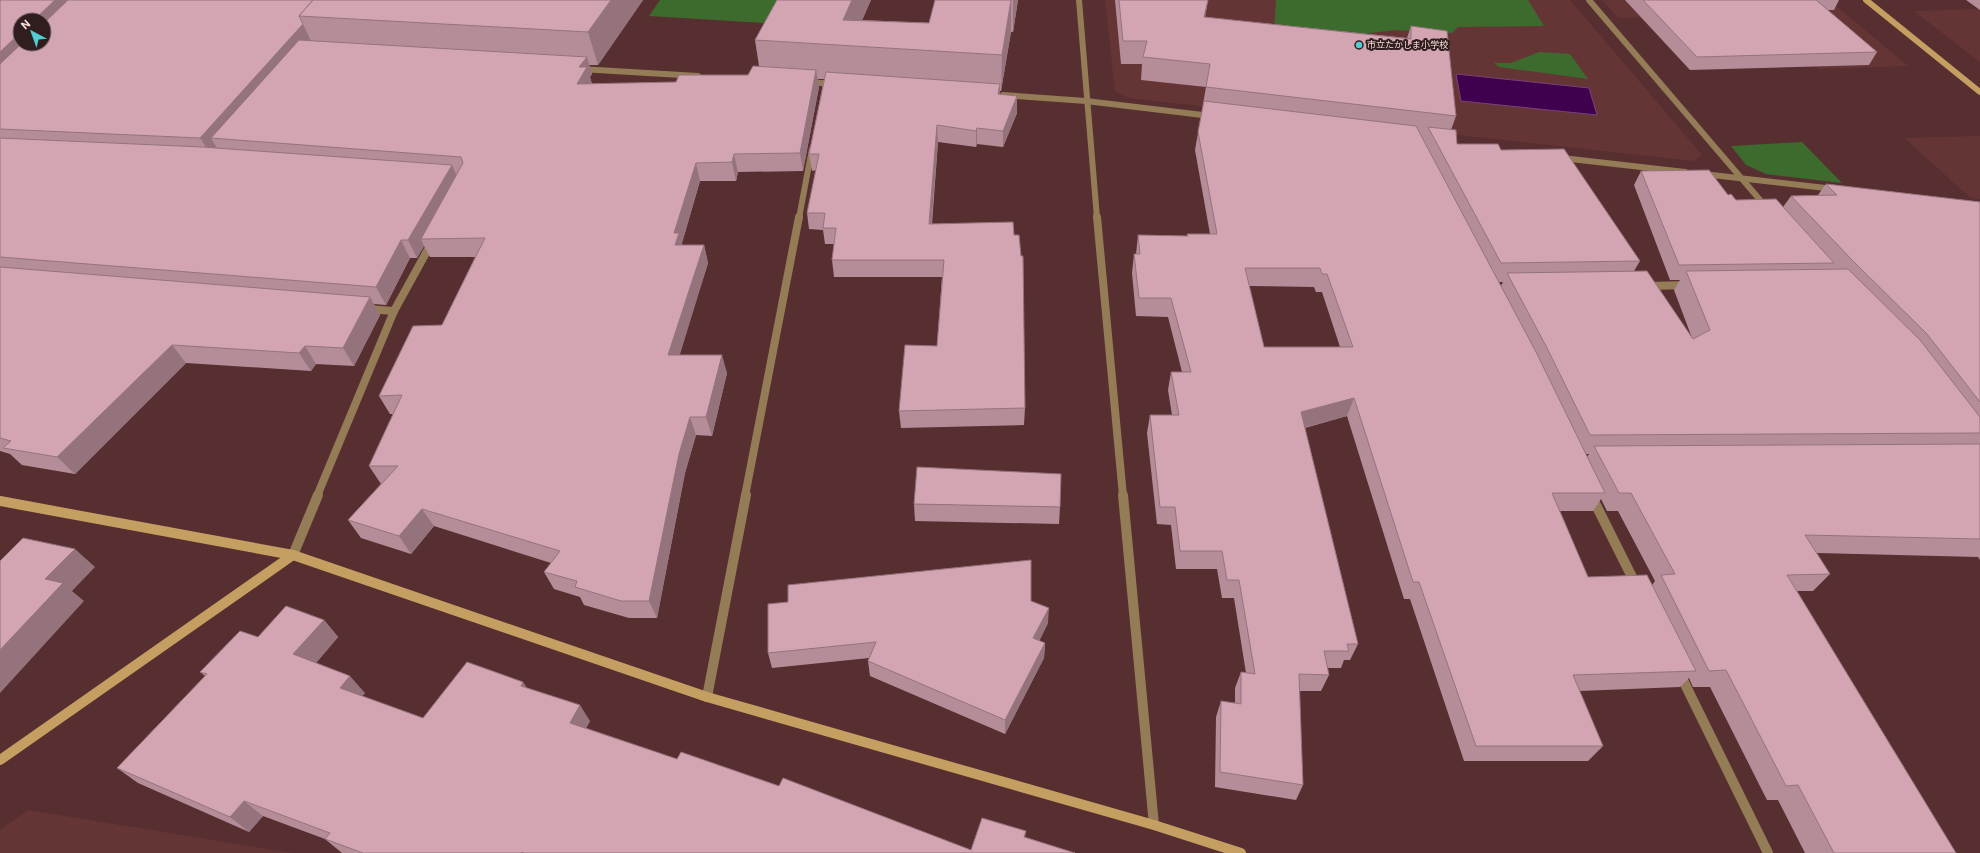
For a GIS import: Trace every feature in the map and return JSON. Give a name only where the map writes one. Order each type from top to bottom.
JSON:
[{"type":"street","points":[[1079,0],[1086,101],[1154,825]]},
{"type":"street","points":[[1589,0],[1771,213]]},
{"type":"street","points":[[1866,0],[1980,92]]},
{"type":"street","points":[[570,68],[705,76]]},
{"type":"street","points":[[800,82],[823,87],[840,84]]},
{"type":"street","points":[[999,95],[1086,101],[1219,117]]},
{"type":"street","points":[[707,697],[814,137]]},
{"type":"street","points":[[1557,157],[1692,172]]},
{"type":"street","points":[[1700,173],[1840,190]]},
{"type":"street","points":[[0,760],[293,555],[394,311],[436,234]]},
{"type":"street","points":[[1638,286],[1693,285]]},
{"type":"street","points":[[362,308],[394,311]]},
{"type":"street","points":[[1588,488],[1641,595]]},
{"type":"street","points":[[0,501],[293,555],[707,697],[1154,825],[1241,853]]},
{"type":"street","points":[[1676,667],[1768,853]]},
{"type":"shaded area","name":"市立たかしま小学校","points":[[1105,0],[1570,0],[1702,155],[1693,161],[1128,98],[1115,91]]},
{"type":"shaded area","points":[[1602,0],[1829,0],[1908,66],[1819,69],[1758,14],[1618,18]]},
{"type":"shaded area","points":[[1980,9],[1980,62],[1914,11]]},
{"type":"shaded area","points":[[1456,74],[1589,88],[1597,115],[1461,101]]},
{"type":"shaded area","points":[[1980,136],[1980,199],[1971,198],[1904,138]]},
{"type":"shaded area","points":[[28,810],[292,853],[0,853],[0,830]]},
{"type":"green space","points":[[660,0],[778,0],[765,23],[649,16]]},
{"type":"green space","points":[[1276,0],[1528,0],[1544,26],[1458,27],[1452,33],[1395,30],[1355,35],[1274,31]]},
{"type":"green space","points":[[1539,52],[1570,54],[1588,79],[1499,67],[1494,63],[1511,63]]},
{"type":"green space","points":[[1802,142],[1842,183],[1766,174],[1746,165],[1731,146]]},
{"type":"building","points":[[0,0],[55,0],[42,12],[12,12],[12,41],[0,52]]},
{"type":"building","points":[[68,0],[313,0],[299,16],[303,24],[200,138],[0,129],[0,64],[13,52],[52,52],[52,15]]},
{"type":"building","points":[[313,0],[611,0],[588,32],[299,16]]},
{"type":"building","points":[[777,0],[852,0],[843,20],[929,23],[935,0],[1011,0],[1002,55],[755,40]]},
{"type":"building","points":[[1119,0],[1208,0],[1204,17],[1411,39],[1411,26],[1447,31],[1456,116],[1206,87],[1210,64],[1143,57],[1147,41],[1123,41]]},
{"type":"building","points":[[1643,0],[1816,0],[1877,52],[1697,57]]},
{"type":"building","points":[[299,40],[587,57],[579,67],[587,67],[577,84],[676,82],[679,75],[748,75],[753,66],[816,70],[800,153],[734,154],[732,162],[696,163],[674,233],[679,233],[675,245],[704,245],[668,355],[722,355],[706,417],[690,417],[679,454],[649,601],[621,601],[575,587],[577,581],[544,572],[560,551],[422,509],[399,536],[348,520],[398,466],[369,466],[402,395],[379,396],[413,326],[442,325],[485,238],[421,239],[463,163],[461,157],[211,138]]},
{"type":"building","points":[[826,72],[1000,84],[998,94],[1017,96],[1003,131],[977,128],[976,131],[937,125],[929,224],[1013,222],[1014,235],[1019,235],[1021,256],[1023,256],[1025,408],[899,411],[905,345],[937,346],[944,260],[832,260],[836,228],[823,228],[825,213],[807,213],[819,154],[809,154]]},
{"type":"building","points":[[1204,101],[1416,126],[1536,352],[1605,493],[1552,493],[1588,577],[1647,575],[1696,671],[1573,675],[1603,746],[1476,746],[1419,582],[1413,582],[1354,398],[1301,412],[1358,644],[1347,644],[1349,651],[1324,651],[1329,675],[1299,674],[1303,785],[1220,772],[1221,701],[1241,704],[1241,672],[1255,674],[1239,580],[1227,580],[1222,551],[1180,551],[1175,507],[1160,507],[1150,415],[1179,415],[1171,372],[1191,372],[1171,298],[1139,298],[1134,254],[1140,254],[1138,235],[1188,236],[1187,234],[1217,234],[1198,132]],"holes":[[[1245,268],[1320,268],[1322,274],[1327,274],[1353,347],[1264,347]]]},
{"type":"building","points":[[1428,127],[1456,130],[1457,144],[1498,144],[1501,150],[1564,149],[1640,261],[1501,263]]},
{"type":"building","points":[[0,138],[202,147],[452,165],[408,240],[401,240],[376,287],[0,257]]},
{"type":"building","points":[[1709,170],[1728,195],[1731,194],[1736,200],[1776,199],[1834,263],[1679,265],[1641,171]]},
{"type":"building","points":[[1826,184],[1980,202],[1980,402],[1927,334],[1853,261],[1791,196],[1837,195]]},
{"type":"building","points":[[0,267],[370,297],[343,348],[305,346],[299,353],[172,345],[57,457],[3,448],[11,441],[0,438]]},
{"type":"building","points":[[1848,269],[1920,340],[1980,417],[1980,433],[1590,435],[1546,346],[1507,273],[1647,271],[1693,339],[1710,330],[1686,271]]},
{"type":"building","points":[[1980,444],[1980,539],[1805,535],[1830,574],[1787,575],[1956,853],[1834,853],[1798,785],[1786,786],[1726,670],[1709,671],[1661,575],[1675,574],[1631,493],[1619,493],[1594,446]]},
{"type":"building","points":[[917,467],[1061,474],[1060,507],[914,504]]},
{"type":"building","points":[[23,538],[75,549],[45,579],[63,583],[0,650],[0,561]]},
{"type":"building","points":[[1031,560],[1031,601],[1049,608],[1033,638],[1045,643],[1005,720],[868,661],[876,642],[768,653],[768,604],[788,602],[788,585]]},
{"type":"building","points":[[286,606],[324,620],[293,654],[350,676],[340,688],[423,718],[467,662],[523,682],[521,686],[580,705],[570,723],[677,759],[681,752],[779,786],[783,778],[971,850],[982,818],[1026,831],[1024,837],[1075,853],[363,853],[325,839],[330,833],[244,801],[230,817],[117,768],[207,674],[200,672],[240,631],[258,637]]},
{"type":"place","name":"市立たかしま小学校","points":[[1359,45]]}]
